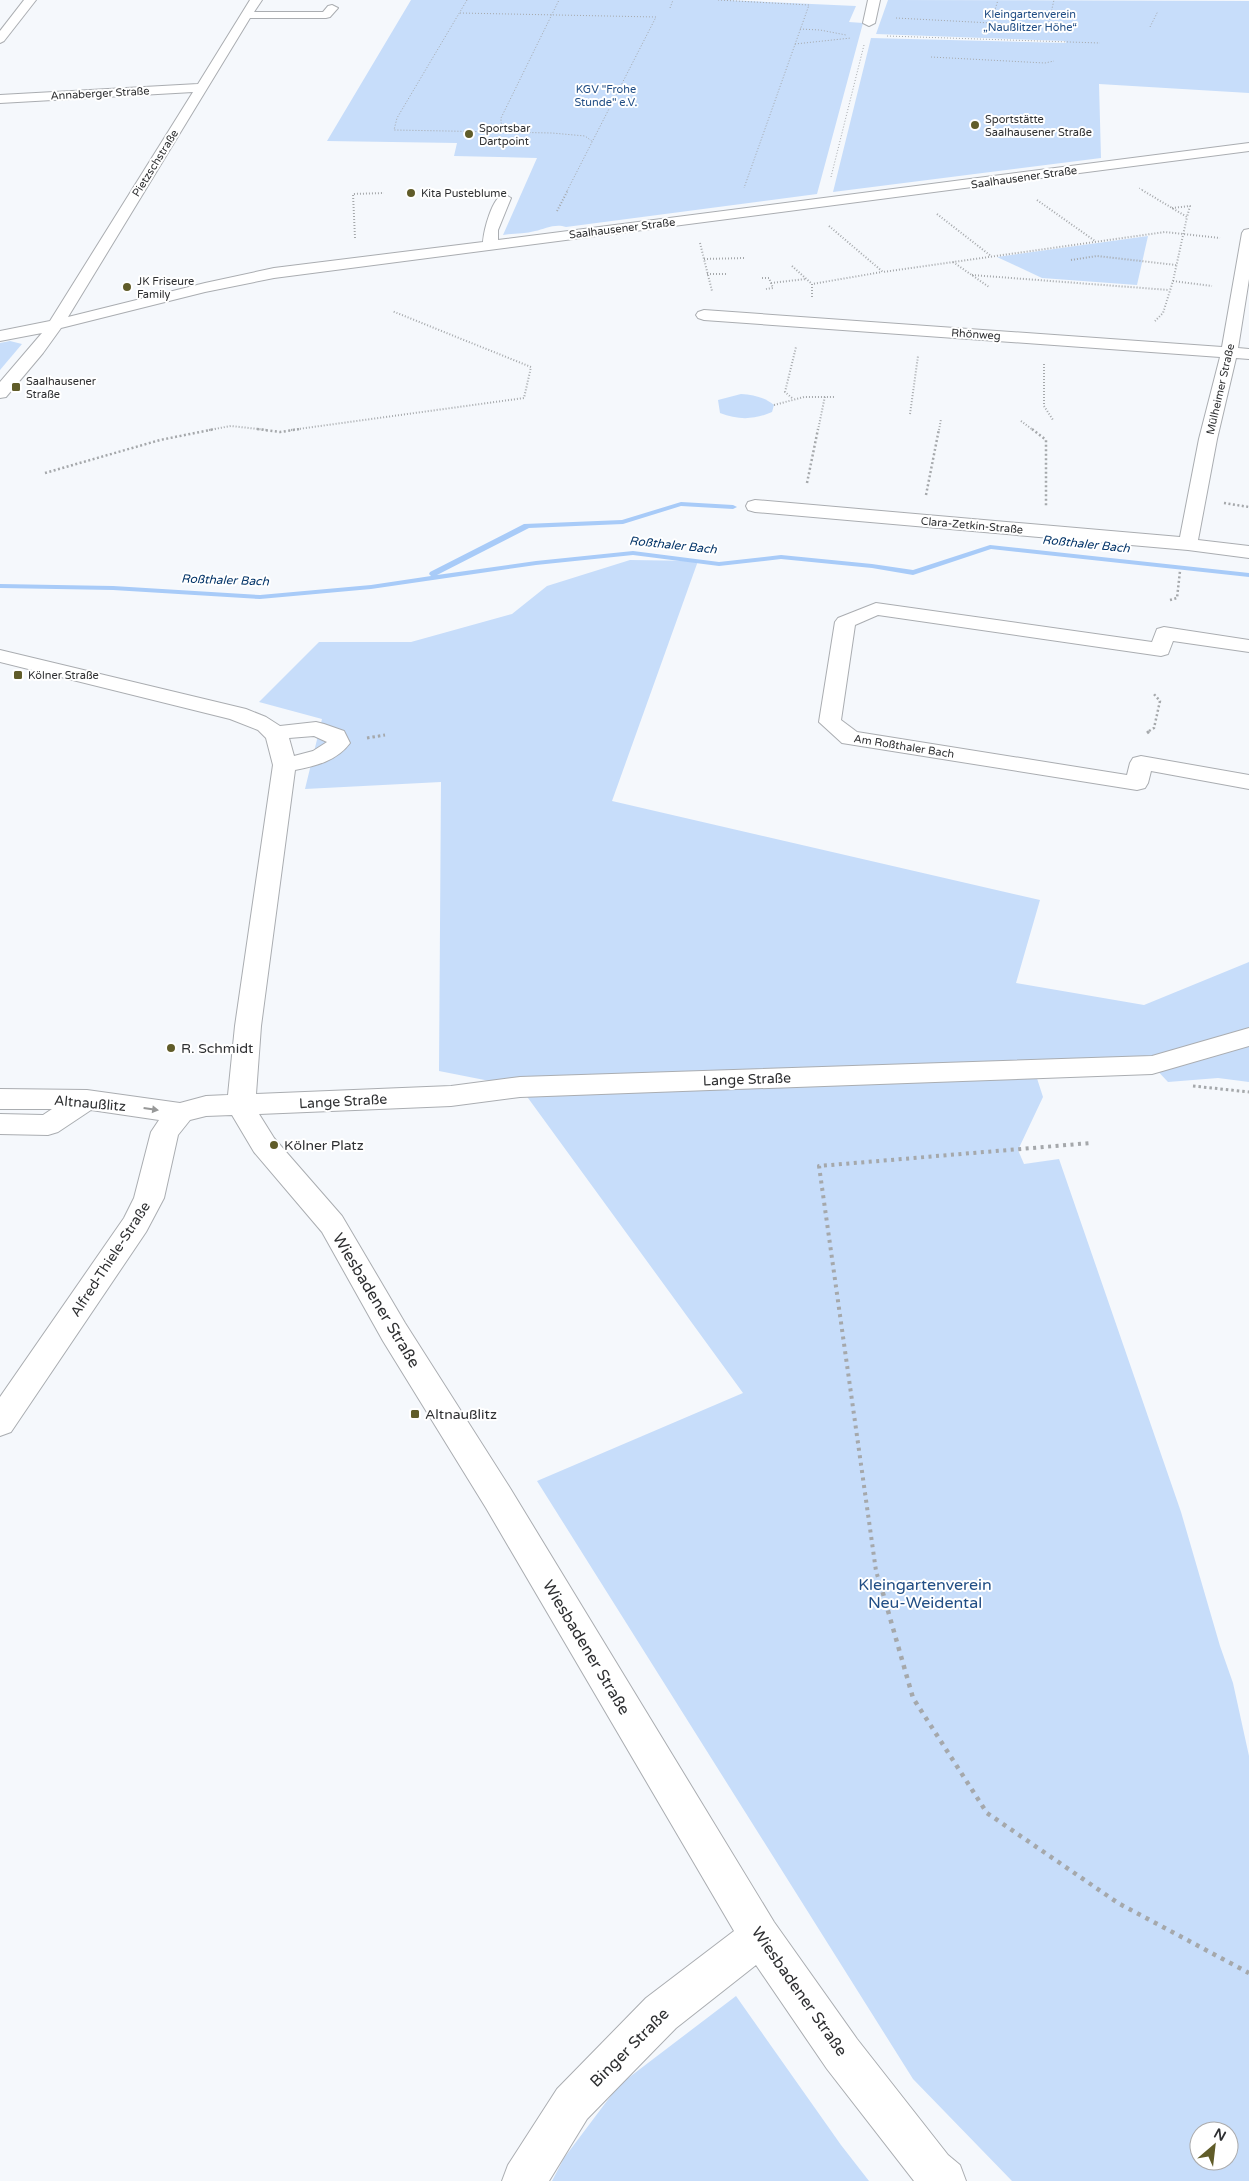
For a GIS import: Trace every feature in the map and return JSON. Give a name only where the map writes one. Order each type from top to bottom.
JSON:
[{"type":"street","points":[[0,39],[30,0]]},
{"type":"street","name":"Pietzschstraße","points":[[54,326],[256,0]]},
{"type":"street","points":[[869,20],[874,0]]},
{"type":"street","points":[[248,15],[326,15],[332,8]]},
{"type":"street","name":"Annaberger Straße","points":[[0,99],[201,88]]},
{"type":"street","name":"Saalhausener Straße","points":[[0,336],[54,326],[221,283],[274,273],[1249,147]]},
{"type":"street","points":[[490,245],[491,230],[504,198]]},
{"type":"street","name":"Mülheimer Straße","points":[[1188,544],[1208,439],[1229,352],[1248,237]]},
{"type":"street","name":"Rhönweg","points":[[711,316],[1249,354]]},
{"type":"street","points":[[0,393],[37,350],[54,326]]},
{"type":"street","name":"Clara-Zetkin-Straße","points":[[755,506],[1188,544],[1249,552]]},
{"type":"street","name":"Am Roßthaler Bach","points":[[1249,646],[1164,632],[1161,650],[876,609],[845,622],[830,722],[850,738],[1137,783],[1141,763],[1249,782]]},
{"type":"street","points":[[0,656],[238,714],[262,723],[276,733],[282,745],[284,765],[248,1026],[241,1106],[206,1106],[180,1113]]},
{"type":"street","points":[[276,733],[316,729],[336,736],[339,743],[334,749],[318,758],[284,765]]},
{"type":"street","name":"Lange Straße","points":[[241,1106],[451,1096],[520,1087],[1152,1065],[1249,1038]]},
{"type":"street","name":"Altnaußlitz","points":[[0,1099],[87,1100],[180,1113]]},
{"type":"street","points":[[0,1124],[48,1124],[87,1100]]},
{"type":"street","name":"Wiesbadener Straße","points":[[241,1106],[264,1145],[332,1224],[394,1332],[498,1498],[760,1936],[842,2054],[932,2170],[944,2181]]},
{"type":"street","name":"Alfred-Thiele-Straße","points":[[0,1424],[136,1224],[150,1198],[166,1132],[180,1113]]},
{"type":"street","name":"Binger Straße","points":[[524,2181],[572,2104],[661,2013],[760,1936]]},
{"type":"path","points":[[468,0],[397,118],[394,130],[520,132],[586,136],[593,142]]},
{"type":"path","points":[[520,132],[507,128],[501,123],[501,118],[559,0]]},
{"type":"path","points":[[670,8],[673,0]]},
{"type":"path","points":[[718,0],[809,5],[738,204],[744,212]]},
{"type":"path","points":[[991,23],[998,0]]},
{"type":"path","points":[[824,202],[869,20],[1048,26],[1054,0]]},
{"type":"path","points":[[1150,27],[1158,11]]},
{"type":"path","points":[[460,13],[656,17],[551,222],[558,236]]},
{"type":"path","points":[[794,44],[859,38],[820,30],[800,29]]},
{"type":"path","points":[[866,36],[1100,43]]},
{"type":"path","points":[[931,56],[1045,63],[1054,61]]},
{"type":"path","points":[[1105,166],[1187,218]]},
{"type":"path","points":[[1008,179],[1095,241]]},
{"type":"path","points":[[908,192],[992,256]]},
{"type":"path","points":[[361,262],[355,254],[354,194],[384,193]]},
{"type":"path","points":[[804,205],[883,272]]},
{"type":"path","points":[[1144,346],[1145,330],[1163,313],[1173,282],[1190,206],[1171,208]]},
{"type":"path","points":[[693,219],[708,274],[711,316]]},
{"type":"path","points":[[792,266],[812,284],[953,261],[1165,232],[1248,237]]},
{"type":"path","points":[[1071,260],[1098,256],[1176,265]]},
{"type":"path","points":[[704,260],[745,258]]},
{"type":"path","points":[[953,261],[989,287]]},
{"type":"path","points":[[708,274],[727,274]]},
{"type":"path","points":[[972,275],[1170,290]]},
{"type":"path","points":[[762,278],[770,278],[773,288],[766,289]]},
{"type":"path","points":[[771,283],[806,279]]},
{"type":"path","points":[[1173,282],[1238,289]]},
{"type":"path","points":[[792,398],[785,392],[806,322],[812,284]]},
{"type":"path","points":[[45,473],[160,440],[231,426],[280,432],[524,398],[531,367],[392,311]]},
{"type":"path","points":[[910,414],[921,330]]},
{"type":"path","points":[[1043,339],[1044,406],[1053,420]]},
{"type":"path","points":[[802,510],[825,396]]},
{"type":"path","points":[[774,405],[792,398],[834,397]]},
{"type":"path","points":[[921,520],[941,419]]},
{"type":"path","points":[[1022,422],[1046,440],[1046,531]]},
{"type":"path","points":[[1170,600],[1177,598],[1180,569]]},
{"type":"path","points":[[1147,733],[1154,728],[1160,701],[1153,693]]},
{"type":"path","points":[[1186,1085],[1249,1092]]},
{"type":"path","points":[[1091,1143],[819,1166],[876,1571],[913,1698],[987,1813],[1118,1903],[1249,1972]]},
{"type":"green space","name":"KGV \"Frohe Stunde\" e.V.","points":[[411,0],[726,0],[856,6],[849,22],[863,23],[817,194],[566,227],[554,226],[531,232],[503,235],[537,158],[454,156],[457,143],[327,141]]},
{"type":"green space","name":"Sportstätte Saalhausener Straße","points":[[888,0],[1249,1],[1249,93],[1099,84],[1101,158],[833,192],[871,38],[1066,43],[1065,41],[876,34]]},
{"type":"green space","points":[[1148,236],[1137,285],[1042,278],[997,257]]},
{"type":"green space","points":[[10,341],[22,344],[0,370],[0,343]]},
{"type":"green space","points":[[741,394],[763,398],[774,405],[772,412],[759,417],[746,418],[720,413],[718,400]]},
{"type":"green space","name":"Kleingartenverein Neu-Weidental","points":[[630,560],[698,561],[612,801],[1040,900],[1016,983],[1144,1005],[1249,962],[1249,1082],[1218,1078],[1168,1082],[1152,1065],[1034,1069],[1043,1097],[1018,1150],[1024,1164],[1059,1159],[1181,1512],[1220,1646],[1233,1683],[1249,1756],[1249,2181],[1012,2181],[913,2079],[537,1481],[743,1393],[520,1087],[439,1071],[441,782],[305,789],[322,719],[259,702],[319,642],[411,642],[512,614],[547,586]]},
{"type":"green space","points":[[736,1996],[841,2145],[869,2181],[552,2181],[564,2158],[619,2085]]},
{"type":"waterway","points":[[433,574],[527,526],[623,522],[681,504],[733,507]]},
{"type":"waterway","name":"Roßthaler Bach","points":[[0,586],[113,588],[260,597],[371,587],[536,563],[633,553],[719,564],[781,557],[872,566],[913,573],[990,547],[1249,575]]},
{"type":"place","name":"Sportstätte Saalhausener Straße","points":[[975,125]]},
{"type":"place","name":"Sportsbar Dartpoint","points":[[469,134]]},
{"type":"place","name":"Kita Pusteblume","points":[[411,193]]},
{"type":"place","name":"JK Friseure Family","points":[[127,287]]},
{"type":"place","name":"Saalhausener Straße","points":[[16,387]]},
{"type":"place","name":"Kölner Straße","points":[[18,675]]},
{"type":"place","name":"R. Schmidt","points":[[171,1048]]},
{"type":"place","name":"Kölner Platz","points":[[274,1145]]},
{"type":"place","name":"Altnaußlitz","points":[[415,1414]]},
{"type":"park label","name":"Kleingartenverein „Naußlitzer Höhe“","points":[[1030,20]]}]
